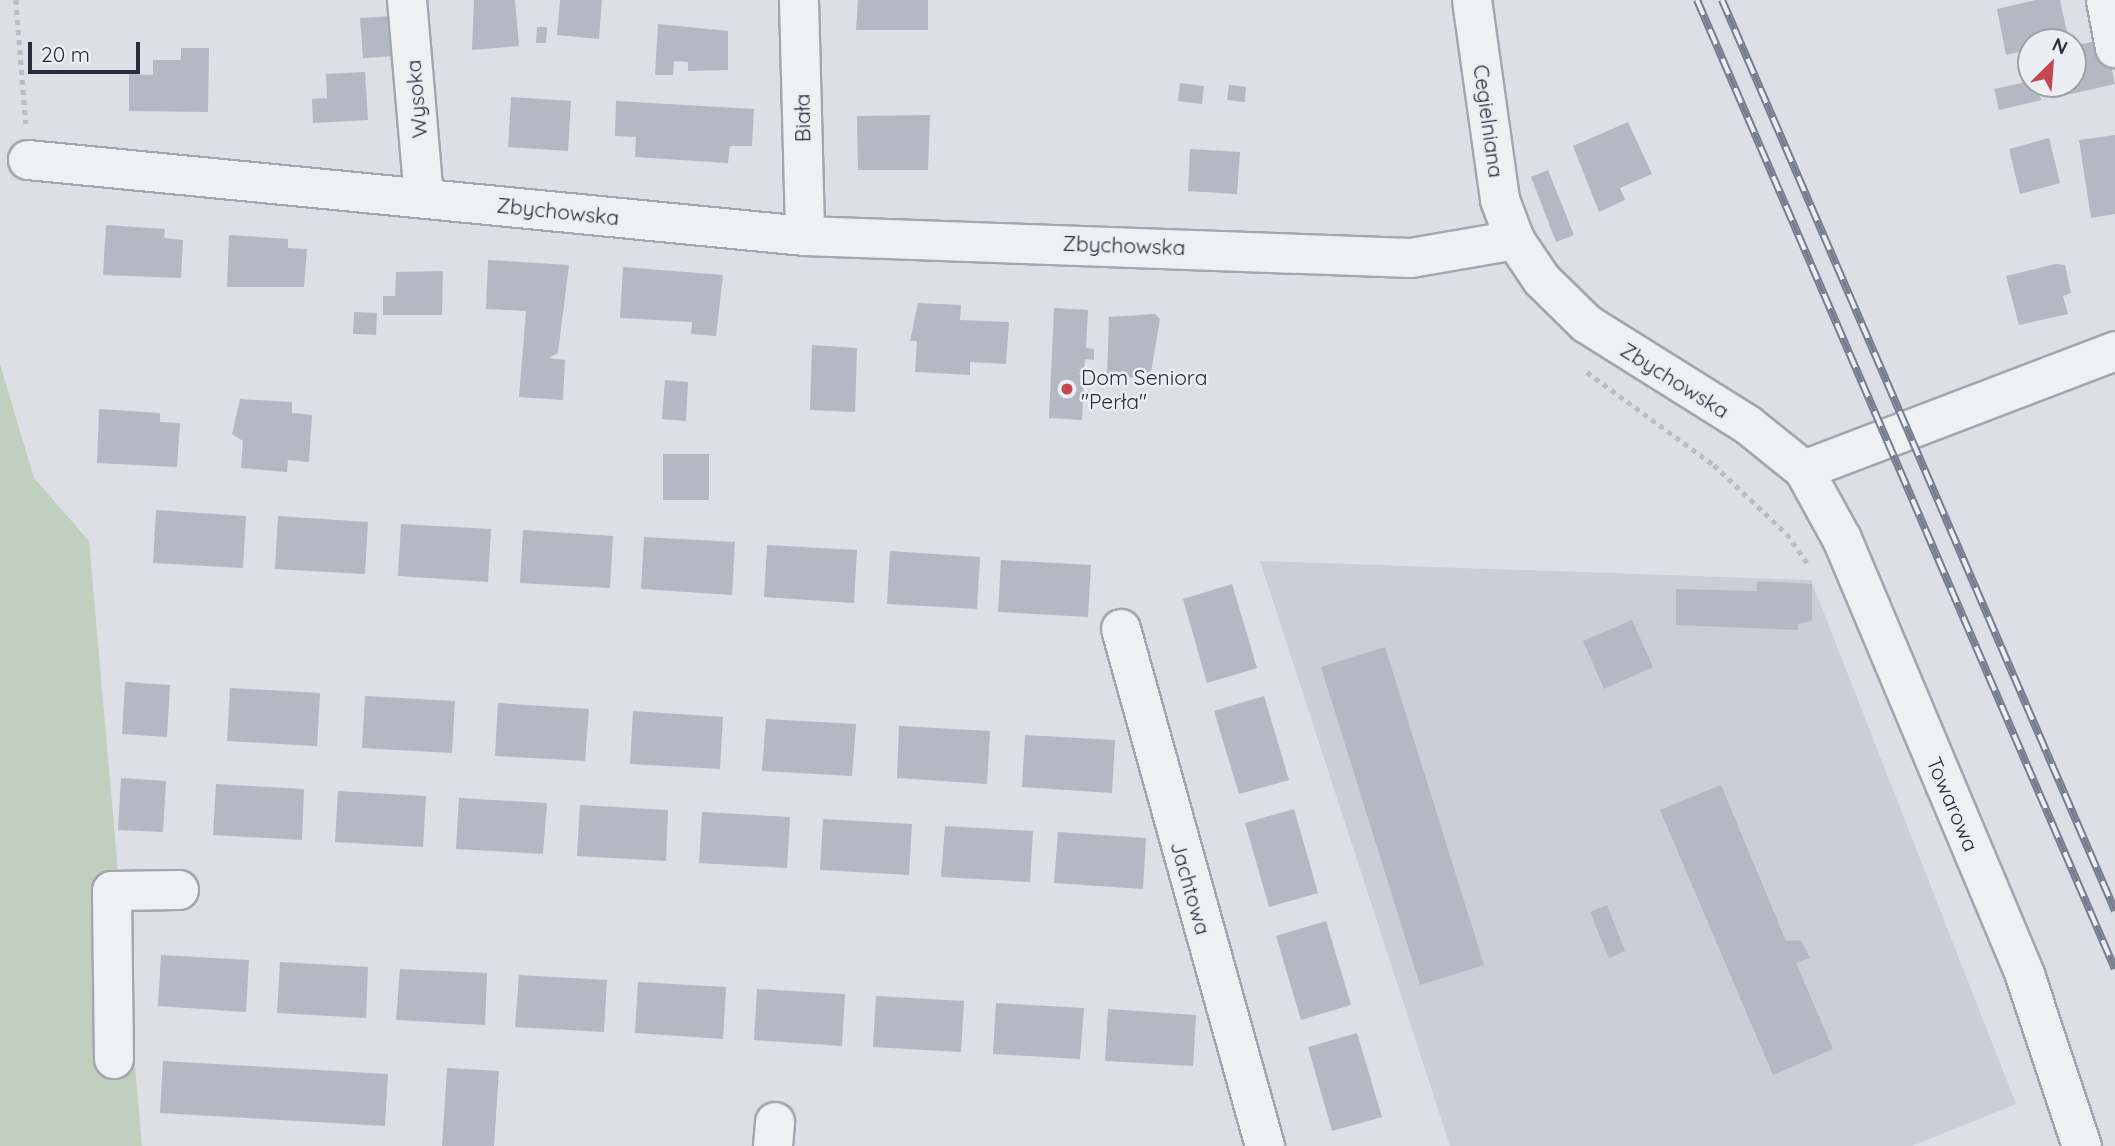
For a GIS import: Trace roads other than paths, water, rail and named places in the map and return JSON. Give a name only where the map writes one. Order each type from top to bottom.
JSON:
[{"type":"street","name":"Wysoka","points":[[407,0],[424,197]]},
{"type":"street","name":"Biała","points":[[799,0],[805,236]]},
{"type":"street","name":"Cegielniana","points":[[1472,0],[1500,200],[1515,240]]},
{"type":"street","points":[[2106,0],[2115,48]]},
{"type":"street","name":"Zbychowska","points":[[28,160],[805,236],[1411,258],[1515,240],[1542,279],[1587,324],[1748,425],[1804,470]]},
{"type":"street","points":[[1804,470],[2115,351]]},
{"type":"street","name":"Towarowa","points":[[1804,470],[1842,539],[2025,975],[2082,1146]]},
{"type":"street","name":"Jachtowa","points":[[1121,629],[1265,1146]]},
{"type":"street","points":[[114,1059],[112,891],[179,890]]},
{"type":"railway","points":[[1697,0],[2115,969]]},
{"type":"railway","points":[[1722,0],[2115,911]]},
{"type":"place","name":"Dom Seniora \"Perła\"","points":[[1067,389]]}]
